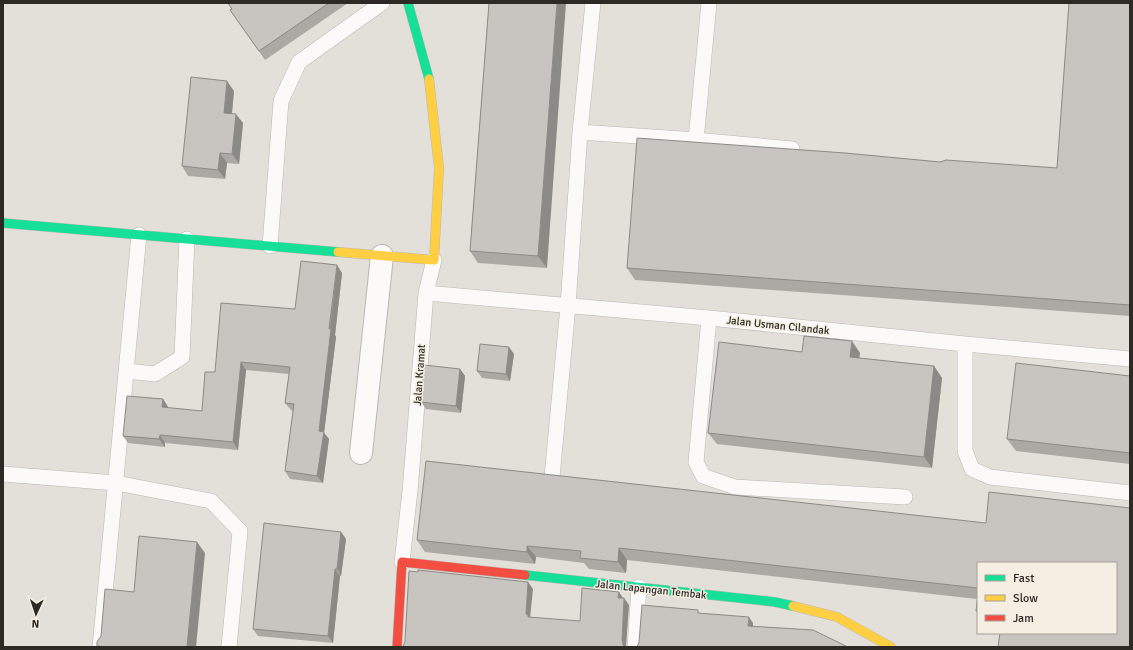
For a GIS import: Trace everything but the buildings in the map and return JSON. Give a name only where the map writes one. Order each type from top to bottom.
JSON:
[{"type":"street","points":[[3,223],[434,260],[439,168],[429,77],[408,3]]},
{"type":"street","points":[[362,454],[382,256]]},
{"type":"street","points":[[397,647],[402,562]]},
{"type":"street","name":"Jalan Lapangan Tembak","points":[[402,562],[775,602],[836,617],[891,647]]},
{"type":"lane","points":[[270,246],[281,101],[299,62],[382,3]]},
{"type":"lane","points":[[552,477],[568,306],[580,132],[593,3]]},
{"type":"lane","points":[[696,140],[709,3]]},
{"type":"lane","points":[[580,132],[696,140],[807,151]]},
{"type":"lane","points":[[100,647],[139,235]]},
{"type":"lane","points":[[127,371],[155,374],[182,357],[187,239]]},
{"type":"lane","name":"Jalan Kramat","points":[[402,562],[410,491],[426,293],[434,260]]},
{"type":"lane","name":"Jalan Usman Cilandak","points":[[426,293],[709,318],[1130,359]]},
{"type":"lane","points":[[709,318],[696,462],[703,476],[735,487],[905,497]]},
{"type":"lane","points":[[965,344],[965,451],[972,469],[990,477],[1130,493]]},
{"type":"lane","points":[[3,474],[116,483],[211,501],[240,531],[229,647]]},
{"type":"lane","points":[[635,647],[640,587]]},
{"type":"traffic: fast","points":[[408,3],[429,79]]},
{"type":"traffic: fast","points":[[3,223],[338,252]]},
{"type":"traffic: fast","points":[[525,575],[775,602],[793,606]]},
{"type":"traffic: slow","points":[[338,252],[434,260],[439,168],[429,79]]},
{"type":"traffic: slow","points":[[793,606],[837,617],[891,647]]},
{"type":"traffic: jam","points":[[397,647],[402,562],[525,575]]}]
